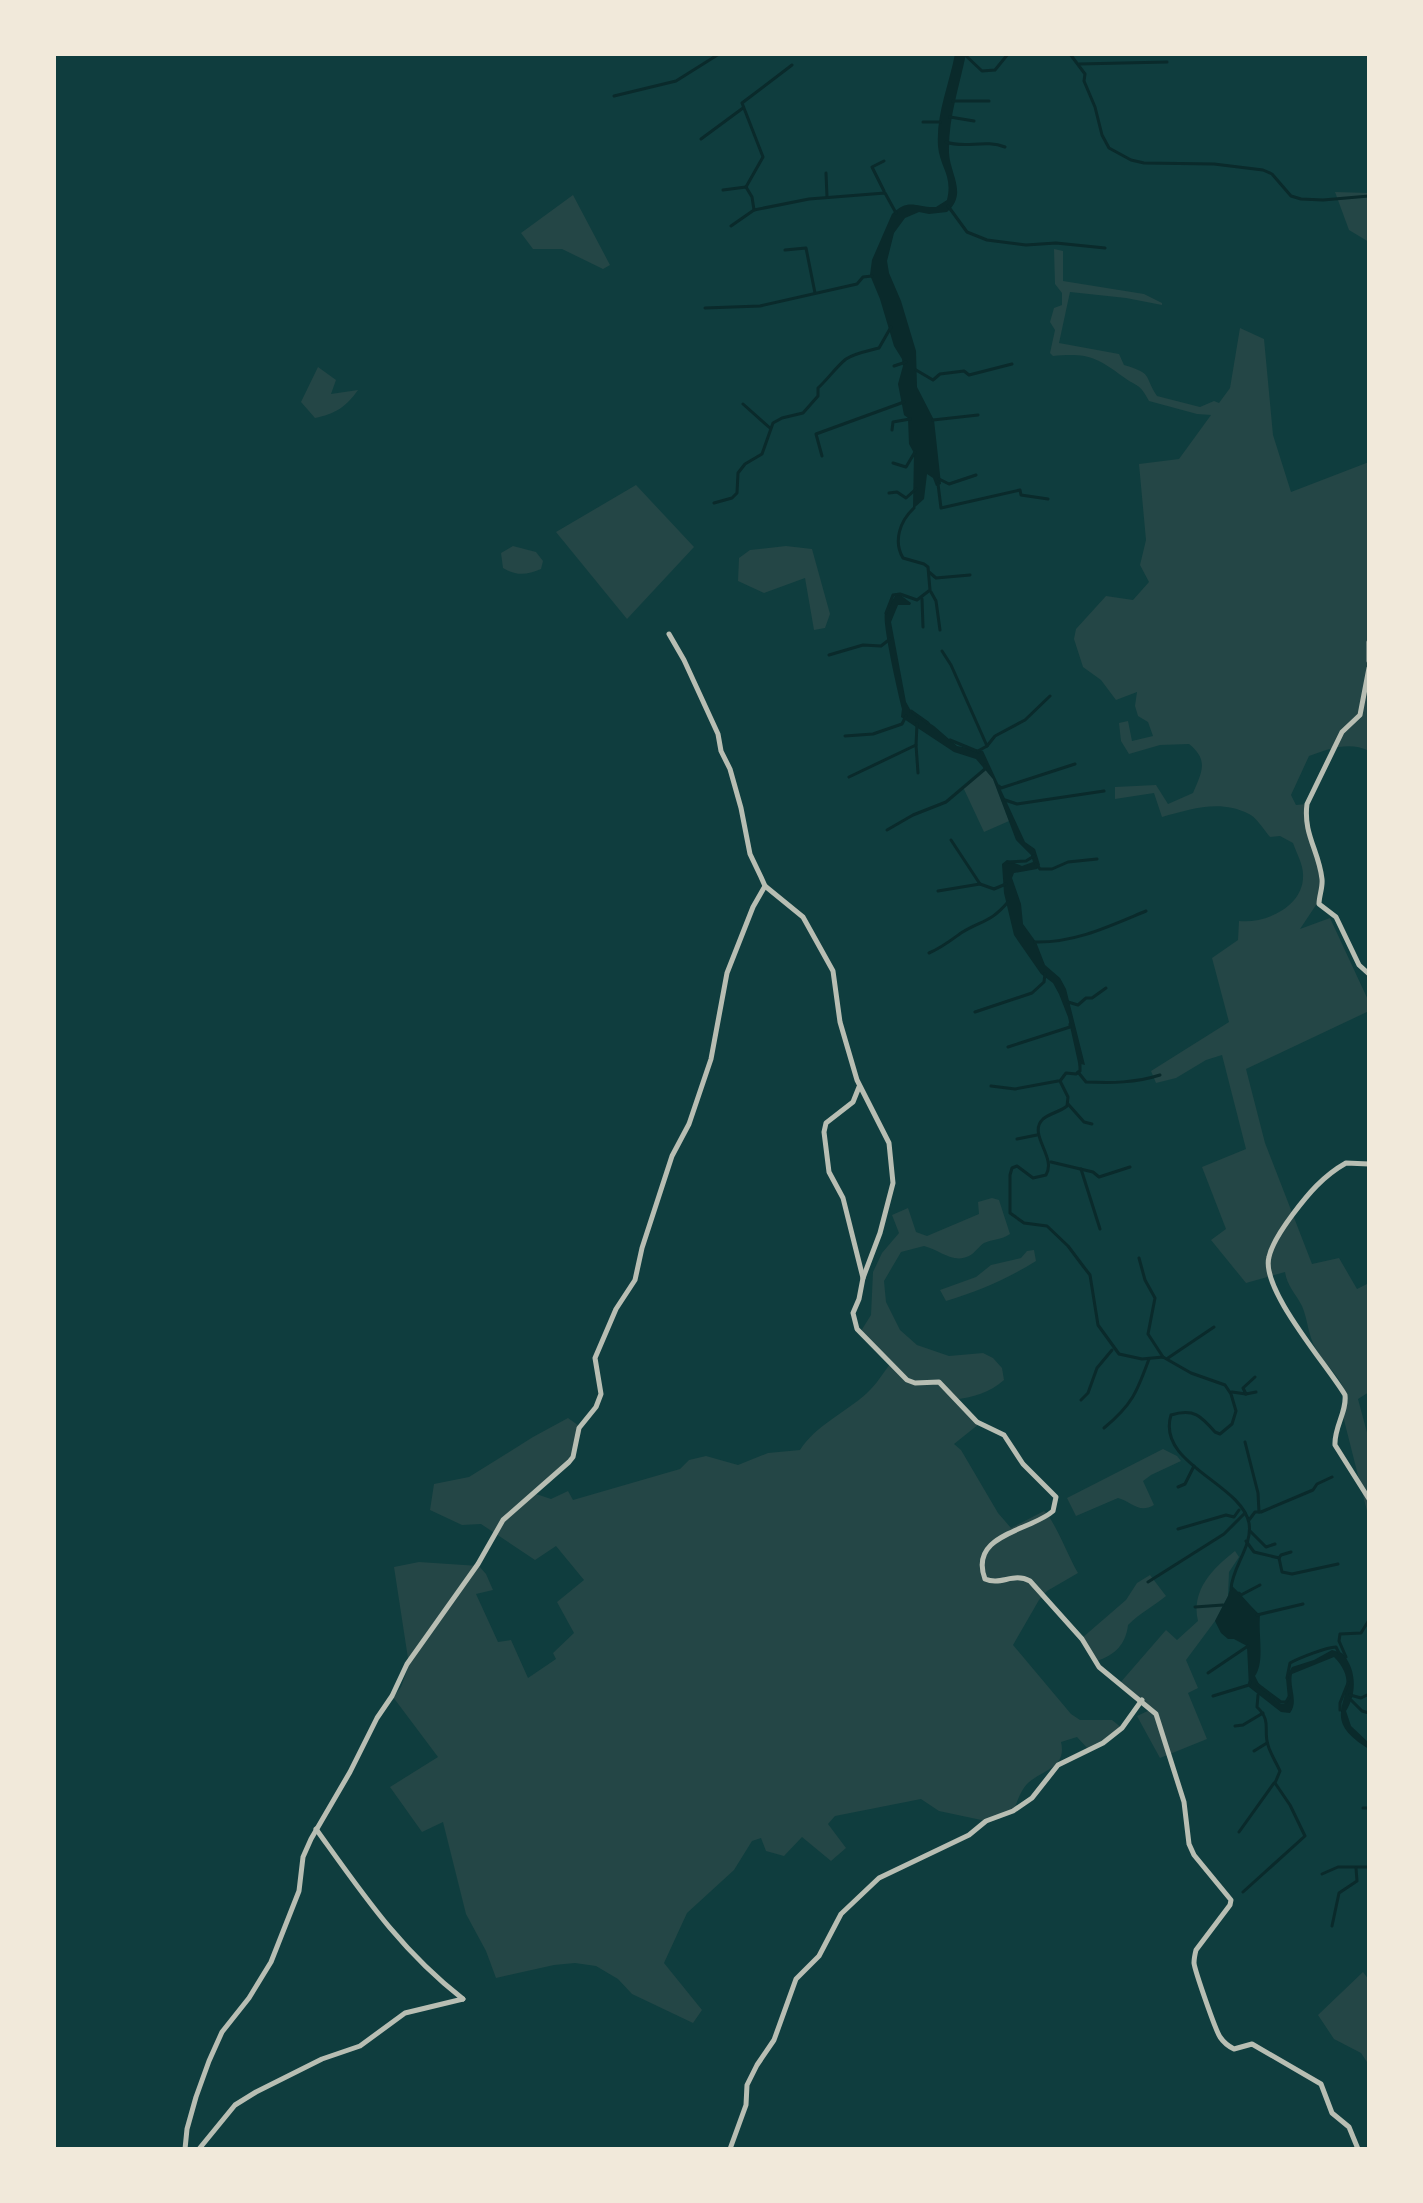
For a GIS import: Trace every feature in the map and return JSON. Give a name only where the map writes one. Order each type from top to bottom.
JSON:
[{"type":"street","points":[[669,634],[718,734],[741,808],[750,854],[765,886],[803,917],[833,971],[840,1022],[859,1086],[889,1143],[893,1183],[853,1313],[857,1329],[907,1380],[915,1383],[939,1382],[977,1422],[1004,1435],[1023,1464],[1056,1497],[1053,1511],[1046,1517],[1006,1532],[983,1555],[981,1569],[985,1579],[994,1582],[1021,1576],[1039,1588],[1082,1639],[1099,1667],[1142,1700],[1158,1720],[1185,1807],[1189,1844],[1194,1855],[1231,1900],[1194,1957],[1216,2028],[1229,2047],[1234,2049],[1252,2044],[1321,2084],[1332,2113],[1349,2127],[1358,2149]]},
{"type":"street","points":[[1369,642],[1369,661]]},
{"type":"street","points":[[1369,668],[1360,715],[1342,732],[1307,804],[1306,815],[1309,840],[1322,877],[1319,904],[1336,917],[1359,965],[1369,974]]},
{"type":"street","points":[[185,2149],[196,2097],[222,2032],[249,1998],[271,1962],[299,1891],[303,1857],[407,1664],[478,1564],[500,1525],[573,1457],[579,1428],[596,1407],[601,1394],[595,1358],[616,1309],[635,1280],[642,1248],[672,1156],[689,1124],[711,1059],[727,973],[753,907],[765,886]]},
{"type":"street","points":[[859,1086],[853,1102],[826,1123],[824,1132],[829,1172],[843,1198],[863,1278]]},
{"type":"street","points":[[1369,1164],[1346,1163],[1311,1190],[1287,1222],[1268,1262],[1271,1279],[1282,1304],[1345,1395],[1335,1445],[1369,1499]]},
{"type":"street","points":[[730,2149],[746,2105],[747,2085],[774,2040],[796,1979],[819,1956],[841,1914],[879,1878],[969,1835],[986,1821],[1013,1811],[1032,1798],[1058,1765],[1103,1743],[1122,1728],[1142,1700]]},
{"type":"street","points":[[199,2149],[235,2105],[256,2092],[322,2059],[360,2046],[405,2013],[463,1999],[430,1973],[388,1927],[316,1829]]},
{"type":"shaded area","points":[[955,54],[966,54],[949,140],[956,198],[947,212],[919,212],[905,218],[894,233],[887,261],[916,351],[917,387],[934,420],[941,484],[936,486],[927,474],[924,499],[913,509],[914,453],[909,444],[908,418],[904,415],[898,384],[902,359],[894,346],[870,275],[872,260],[892,214],[903,206],[936,207],[947,200],[948,184],[939,154],[938,134]]},
{"type":"shaded area","points":[[1335,192],[1369,193],[1369,242],[1349,230]]},
{"type":"shaded area","points":[[573,195],[610,265],[603,269],[562,249],[533,249],[521,233]]},
{"type":"shaded area","points":[[1054,249],[1063,251],[1063,281],[1144,294],[1162,303],[1070,292],[1059,343],[1119,354],[1124,365],[1146,376],[1157,396],[1200,407],[1214,401],[1219,403],[1230,388],[1240,328],[1264,339],[1273,435],[1291,492],[1369,462],[1369,751],[1346,746],[1309,756],[1291,795],[1296,805],[1307,804],[1310,837],[1323,874],[1322,896],[1300,929],[1330,918],[1369,1002],[1369,1011],[1246,1069],[1265,1143],[1312,1264],[1339,1258],[1357,1289],[1369,1283],[1369,1392],[1358,1399],[1369,1440],[1369,1519],[1343,1416],[1346,1406],[1344,1388],[1313,1344],[1302,1306],[1285,1272],[1246,1283],[1211,1240],[1226,1229],[1202,1167],[1246,1149],[1222,1055],[1206,1060],[1176,1078],[1156,1083],[1151,1071],[1229,1022],[1212,958],[1238,940],[1239,921],[1272,916],[1291,904],[1302,885],[1301,862],[1293,843],[1280,836],[1270,837],[1255,818],[1238,809],[1206,807],[1162,817],[1154,793],[1115,799],[1115,787],[1156,785],[1168,804],[1193,793],[1201,772],[1201,761],[1189,744],[1160,745],[1129,754],[1121,741],[1119,723],[1128,721],[1132,741],[1153,736],[1148,722],[1138,716],[1135,706],[1137,692],[1116,700],[1101,680],[1083,667],[1074,639],[1076,629],[1106,596],[1133,600],[1149,582],[1140,565],[1146,540],[1139,464],[1179,459],[1211,415],[1149,401],[1138,386],[1090,358],[1053,356],[1050,353],[1055,330],[1050,322],[1054,308],[1062,305],[1062,293],[1055,284]]},
{"type":"shaded area","points":[[318,367],[336,380],[331,394],[358,390],[340,409],[315,418],[301,402]]},
{"type":"shaded area","points":[[636,485],[694,547],[627,619],[556,532]]},
{"type":"shaded area","points":[[513,546],[536,552],[543,561],[541,569],[522,574],[503,568],[501,553]]},
{"type":"shaded area","points":[[786,546],[812,549],[830,614],[825,628],[814,630],[805,578],[764,593],[738,581],[739,558],[750,550]]},
{"type":"shaded area","points":[[899,594],[911,603],[898,605],[891,622],[906,702],[911,711],[957,746],[983,751],[1025,842],[1035,849],[1040,865],[1037,869],[1014,873],[1012,878],[1021,904],[1023,924],[1036,942],[1045,965],[1060,978],[1066,989],[1085,1065],[1079,1067],[1068,1017],[1053,983],[1041,974],[1014,935],[1004,893],[1002,864],[1007,860],[1022,866],[1033,862],[1031,855],[1016,840],[993,779],[976,759],[954,752],[901,717],[885,620],[887,609]]},
{"type":"shaded area","points":[[985,769],[993,779],[1009,821],[984,832],[963,787]]},
{"type":"shaded area","points":[[992,1198],[999,1200],[1010,1234],[984,1243],[963,1258],[924,1246],[901,1252],[884,1281],[886,1302],[900,1330],[917,1345],[949,1356],[983,1353],[1002,1368],[1004,1380],[993,1388],[953,1400],[979,1424],[954,1444],[961,1450],[998,1513],[1011,1528],[1044,1511],[1048,1515],[1078,1573],[1047,1591],[1013,1645],[1071,1714],[1080,1720],[1112,1720],[1122,1728],[1089,1750],[1077,1737],[1061,1742],[1061,1757],[1057,1763],[1026,1786],[1013,1811],[986,1821],[939,1811],[921,1799],[835,1816],[828,1824],[846,1848],[831,1861],[802,1837],[784,1856],[766,1851],[761,1838],[752,1841],[734,1870],[687,1913],[664,1963],[702,2010],[693,2023],[632,1994],[618,1979],[596,1966],[575,1963],[554,1965],[496,1978],[486,1951],[466,1914],[443,1822],[422,1832],[390,1787],[438,1757],[393,1697],[401,1687],[409,1665],[394,1567],[419,1562],[479,1566],[493,1590],[476,1594],[498,1642],[511,1640],[528,1678],[556,1659],[553,1653],[574,1633],[557,1602],[584,1580],[556,1546],[535,1560],[481,1524],[462,1525],[430,1510],[434,1484],[469,1477],[568,1418],[582,1428],[570,1457],[536,1494],[551,1499],[568,1491],[573,1500],[680,1469],[689,1460],[706,1456],[738,1465],[768,1453],[800,1450],[822,1426],[867,1393],[891,1363],[861,1331],[871,1315],[873,1272],[882,1253],[899,1233],[892,1215],[908,1208],[916,1232],[927,1236],[979,1214],[978,1202]]},
{"type":"shaded area","points":[[1034,1250],[1036,1261],[992,1284],[946,1301],[940,1290],[976,1277],[991,1265],[1021,1258],[1027,1251]]},
{"type":"shaded area","points":[[1163,1449],[1181,1461],[1143,1481],[1154,1505],[1140,1508],[1118,1498],[1076,1516],[1067,1498]]},
{"type":"shaded area","points":[[1235,1551],[1239,1557],[1229,1572],[1228,1596],[1215,1621],[1186,1660],[1198,1688],[1188,1693],[1207,1739],[1160,1758],[1137,1716],[1152,1709],[1120,1683],[1166,1630],[1177,1640],[1198,1621],[1198,1600],[1205,1581]]},
{"type":"shaded area","points":[[1150,1575],[1166,1596],[1128,1625],[1125,1638],[1114,1652],[1097,1661],[1082,1638],[1126,1600],[1137,1583]]},
{"type":"shaded area","points":[[1231,1585],[1260,1615],[1260,1656],[1255,1676],[1261,1688],[1284,1704],[1288,1699],[1286,1678],[1292,1667],[1332,1650],[1342,1653],[1350,1666],[1354,1682],[1346,1711],[1351,1726],[1369,1743],[1369,1749],[1343,1725],[1341,1714],[1346,1682],[1344,1670],[1334,1657],[1292,1674],[1294,1704],[1290,1713],[1281,1712],[1249,1687],[1247,1646],[1228,1639],[1215,1621]]},
{"type":"shaded area","points":[[1363,1972],[1369,1980],[1369,2065],[1361,2053],[1334,2039],[1318,2015]]},
{"type":"waterway","points":[[614,96],[676,81],[719,54]]},
{"type":"waterway","points":[[964,54],[982,71],[995,70],[1008,54]]},
{"type":"waterway","points":[[1070,54],[1085,74],[1084,81],[1109,148],[1131,160],[1263,170],[1272,174],[1291,196],[1301,199],[1369,196]]},
{"type":"waterway","points":[[1079,64],[1167,62]]},
{"type":"waterway","points":[[754,210],[746,187],[763,157],[742,103],[792,65]]},
{"type":"waterway","points":[[953,101],[989,101]]},
{"type":"waterway","points":[[701,139],[743,108]]},
{"type":"waterway","points":[[950,117],[974,121]]},
{"type":"waterway","points":[[923,122],[940,122]]},
{"type":"waterway","points":[[946,142],[1005,147]]},
{"type":"waterway","points":[[884,161],[872,167],[884,191]]},
{"type":"waterway","points":[[826,173],[827,197]]},
{"type":"waterway","points":[[723,190],[746,187]]},
{"type":"waterway","points":[[731,226],[754,210],[809,199],[885,193],[896,213]]},
{"type":"waterway","points":[[948,206],[967,232],[987,240],[1105,248]]},
{"type":"waterway","points":[[785,250],[806,248],[815,293]]},
{"type":"waterway","points":[[705,308],[760,306],[857,284],[863,277],[872,276]]},
{"type":"waterway","points":[[714,503],[732,498],[737,493],[738,473],[745,464],[762,454],[773,423],[803,413],[818,396],[818,388],[846,359],[879,348],[891,327]]},
{"type":"waterway","points":[[894,366],[906,362]]},
{"type":"waterway","points":[[916,370],[933,380],[940,374],[964,371],[969,375],[1012,364]]},
{"type":"waterway","points":[[822,456],[816,434],[904,402]]},
{"type":"waterway","points":[[743,404],[770,428]]},
{"type":"waterway","points":[[933,420],[978,415]]},
{"type":"waterway","points":[[892,430],[893,422],[910,419]]},
{"type":"waterway","points":[[893,463],[906,467],[915,452]]},
{"type":"waterway","points":[[939,479],[949,484],[976,475]]},
{"type":"waterway","points":[[938,484],[941,508],[1020,490],[1021,495],[1048,499]]},
{"type":"waterway","points":[[889,493],[897,492],[906,498],[916,489]]},
{"type":"waterway","points":[[886,613],[893,595],[900,594],[917,600],[930,590],[928,567],[903,558],[900,552],[898,538],[902,525],[914,508]]},
{"type":"waterway","points":[[929,572],[936,578],[970,575]]},
{"type":"waterway","points":[[931,592],[936,601],[940,630]]},
{"type":"waterway","points":[[922,599],[923,627]]},
{"type":"waterway","points":[[829,655],[863,645],[881,646],[890,639]]},
{"type":"waterway","points":[[942,651],[987,746]]},
{"type":"waterway","points":[[978,751],[995,736],[1025,720],[1050,696]]},
{"type":"waterway","points":[[911,711],[928,723]]},
{"type":"waterway","points":[[845,736],[873,734],[902,724],[906,716]]},
{"type":"waterway","points":[[849,777],[916,745],[917,724]]},
{"type":"waterway","points":[[950,740],[979,752]]},
{"type":"waterway","points":[[916,745],[918,773]]},
{"type":"waterway","points":[[999,786],[1001,788],[1075,764]]},
{"type":"waterway","points":[[887,830],[913,815],[946,802],[985,769],[985,765]]},
{"type":"waterway","points":[[1005,800],[1017,804],[1104,791]]},
{"type":"waterway","points":[[951,840],[980,884],[994,889],[1006,884]]},
{"type":"waterway","points":[[1008,862],[1026,861],[1034,856]]},
{"type":"waterway","points":[[1036,864],[1040,869],[1052,869],[1068,862],[1097,859]]},
{"type":"waterway","points":[[938,891],[980,884]]},
{"type":"waterway","points":[[929,953],[991,918],[1008,902]]},
{"type":"waterway","points":[[1035,942],[1078,937],[1146,911]]},
{"type":"waterway","points":[[975,1012],[1032,993],[1044,982],[1045,974]]},
{"type":"waterway","points":[[1068,1002],[1078,1005],[1106,988]]},
{"type":"waterway","points":[[1008,1047],[1070,1027],[1070,1024]]},
{"type":"waterway","points":[[1080,1062],[1080,1071],[1076,1074],[1066,1073],[1060,1081],[1068,1097],[1067,1106],[1043,1119],[1039,1125],[1038,1132],[1048,1161],[1046,1175],[1033,1178],[1017,1166],[1012,1168],[1010,1213],[1024,1223],[1047,1226],[1068,1246],[1090,1275],[1098,1325],[1119,1354],[1142,1359],[1163,1357],[1191,1373],[1225,1385],[1231,1394],[1236,1411],[1232,1424],[1220,1434],[1201,1418],[1186,1412],[1171,1415],[1170,1432],[1176,1447],[1187,1460],[1231,1496],[1243,1509],[1249,1523],[1248,1540],[1231,1589]]},
{"type":"waterway","points":[[1078,1072],[1086,1082],[1123,1082],[1160,1075]]},
{"type":"waterway","points":[[991,1086],[1015,1089],[1058,1081]]},
{"type":"waterway","points":[[1068,1104],[1084,1122],[1092,1124]]},
{"type":"waterway","points":[[1017,1139],[1037,1135]]},
{"type":"waterway","points":[[1051,1162],[1093,1172],[1099,1177],[1130,1167]]},
{"type":"waterway","points":[[1081,1169],[1100,1229]]},
{"type":"waterway","points":[[1139,1258],[1145,1280],[1155,1298],[1148,1334],[1163,1357]]},
{"type":"waterway","points":[[1168,1358],[1214,1327]]},
{"type":"waterway","points":[[1081,1400],[1088,1393],[1097,1368],[1112,1350]]},
{"type":"waterway","points":[[1104,1428],[1132,1397],[1149,1359]]},
{"type":"waterway","points":[[1246,1394],[1243,1388],[1255,1377]]},
{"type":"waterway","points":[[1232,1392],[1256,1392]]},
{"type":"waterway","points":[[1245,1442],[1258,1493],[1259,1512]]},
{"type":"waterway","points":[[1178,1487],[1185,1484],[1194,1466]]},
{"type":"waterway","points":[[1249,1520],[1255,1512],[1313,1490],[1317,1484],[1332,1477]]},
{"type":"waterway","points":[[1178,1529],[1226,1515],[1234,1517],[1239,1510]]},
{"type":"waterway","points":[[1148,1582],[1224,1534],[1245,1513]]},
{"type":"waterway","points":[[1250,1531],[1266,1547],[1275,1544]]},
{"type":"waterway","points":[[1246,1541],[1254,1552],[1279,1558],[1282,1572],[1292,1574],[1338,1564]]},
{"type":"waterway","points":[[1279,1558],[1291,1552]]},
{"type":"waterway","points":[[1239,1593],[1241,1595],[1260,1585]]},
{"type":"waterway","points":[[1257,1615],[1303,1604]]},
{"type":"waterway","points":[[1195,1607],[1223,1605]]},
{"type":"waterway","points":[[1346,1657],[1339,1641],[1340,1634],[1361,1633],[1369,1620]]},
{"type":"waterway","points":[[1208,1673],[1248,1646]]},
{"type":"waterway","points":[[1287,1678],[1290,1663],[1294,1661],[1332,1647],[1336,1647],[1339,1653]]},
{"type":"waterway","points":[[1213,1696],[1249,1685],[1250,1682]]},
{"type":"waterway","points":[[1340,1710],[1348,1683]]},
{"type":"waterway","points":[[1257,1684],[1281,1702],[1286,1702],[1289,1697]]},
{"type":"waterway","points":[[1350,1695],[1361,1698],[1369,1694]]},
{"type":"waterway","points":[[1243,1892],[1305,1836],[1275,1783],[1280,1771],[1268,1745],[1266,1721],[1257,1707],[1258,1695]]},
{"type":"waterway","points":[[1351,1700],[1362,1711],[1369,1713]]},
{"type":"waterway","points":[[1235,1726],[1243,1725],[1263,1713]]},
{"type":"waterway","points":[[1254,1751],[1267,1743]]},
{"type":"waterway","points":[[1239,1832],[1274,1783]]},
{"type":"waterway","points":[[1363,1808],[1369,1808]]},
{"type":"waterway","points":[[1322,1874],[1338,1867],[1369,1867]]},
{"type":"waterway","points":[[1332,1926],[1339,1893],[1357,1881],[1356,1868]]}]
